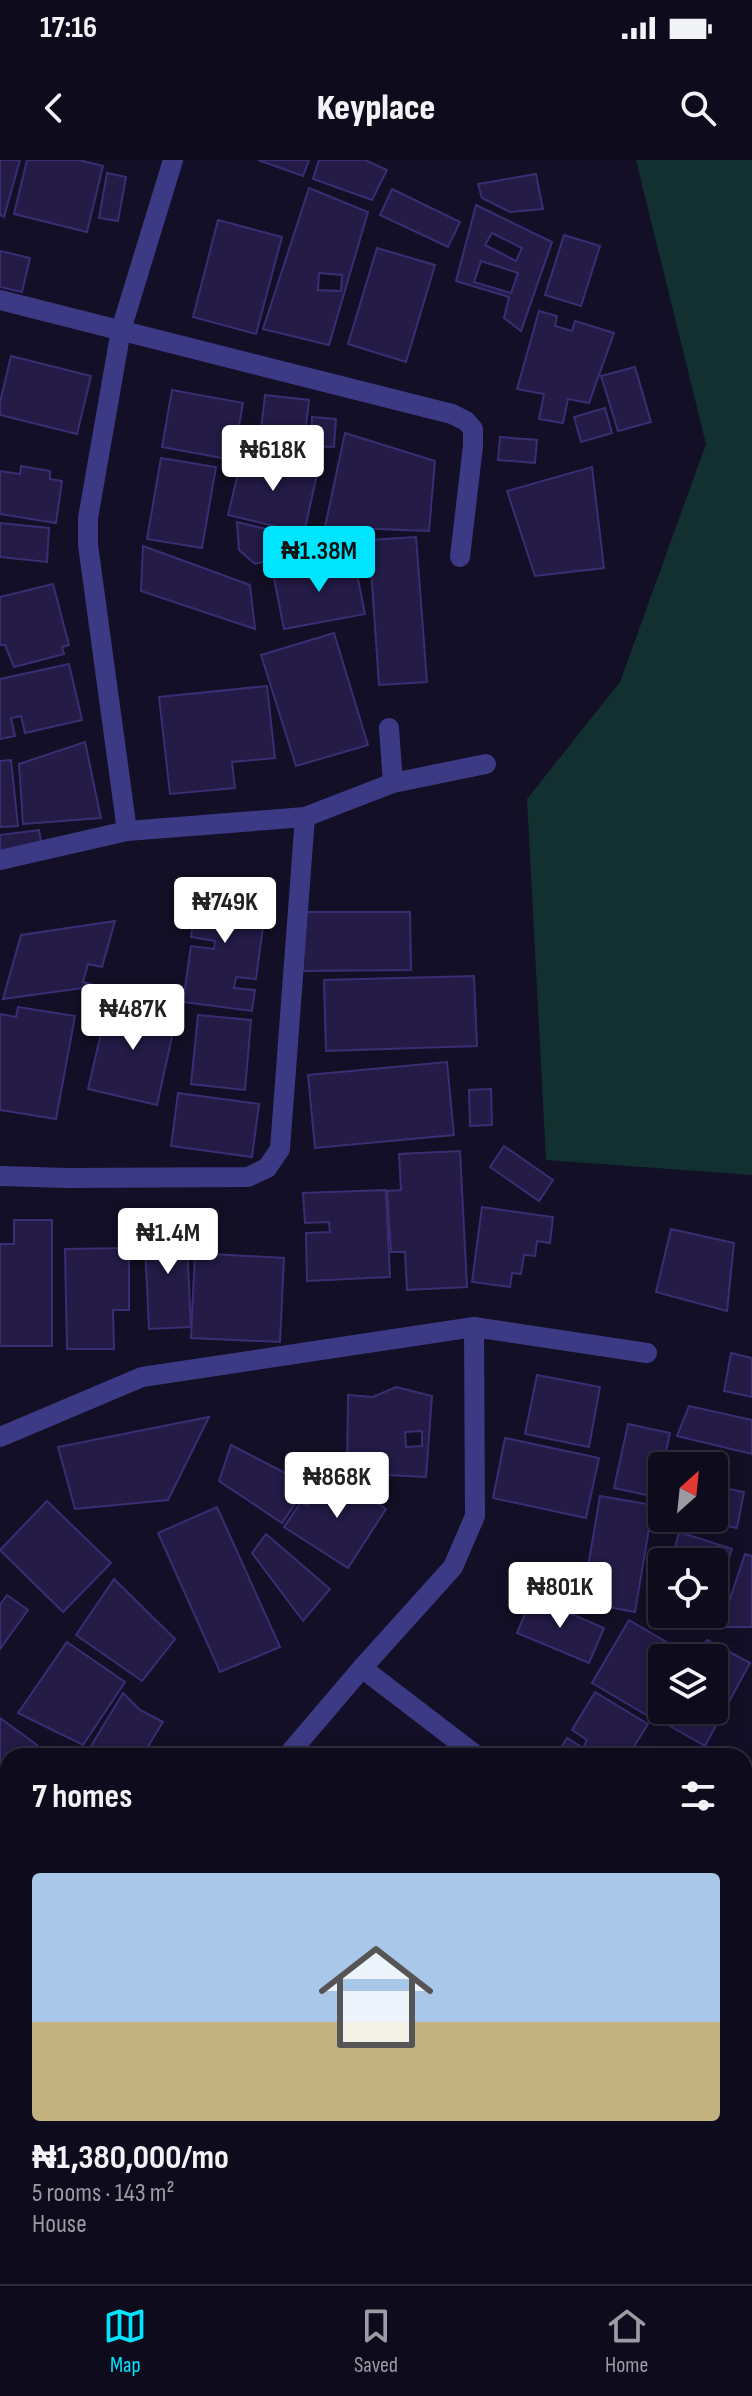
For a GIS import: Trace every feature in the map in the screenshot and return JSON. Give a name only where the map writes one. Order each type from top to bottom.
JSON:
[{"type":"street","points":[[127,831],[88,531],[91,489],[121,330],[173,160]]},
{"type":"street","points":[[0,300],[452,414],[466,421],[473,429],[473,446],[460,557]]},
{"type":"street","points":[[389,728],[393,783]]},
{"type":"street","points":[[0,860],[127,831],[305,817],[393,783],[486,764]]},
{"type":"street","points":[[0,1176],[248,1177],[267,1168],[280,1149],[305,817]]},
{"type":"street","points":[[0,1437],[142,1377],[474,1327],[647,1353]]},
{"type":"street","points":[[294,1748],[453,1567],[475,1516],[474,1327]]},
{"type":"street","points":[[362,1668],[467,1748]]},
{"type":"green space","points":[[636,160],[752,160],[752,1175],[546,1160],[527,799],[620,682],[706,444]]},
{"type":"building","points":[[0,160],[20,160],[4,217],[0,215]]},
{"type":"building","points":[[27,160],[79,160],[103,166],[87,232],[14,214]]},
{"type":"building","points":[[258,160],[309,160],[303,176]]},
{"type":"building","points":[[319,160],[365,160],[387,170],[372,200],[313,179]]},
{"type":"building","points":[[107,173],[126,177],[118,221],[99,218]]},
{"type":"building","points":[[536,174],[543,209],[510,212],[482,198],[478,184]]},
{"type":"building","points":[[309,188],[368,212],[329,345],[263,329]],"holes":[[[319,273],[342,275],[341,291],[318,290]]]},
{"type":"building","points":[[392,189],[460,222],[448,247],[380,215]]},
{"type":"building","points":[[476,205],[552,242],[521,331],[504,318],[509,297],[456,281]],"holes":[[[492,233],[522,248],[516,261],[485,245]],[[481,261],[518,273],[511,293],[474,282]]]},
{"type":"building","points":[[218,220],[282,237],[256,334],[193,317]]},
{"type":"building","points":[[564,235],[600,246],[581,306],[545,295]]},
{"type":"building","points":[[377,248],[435,265],[406,362],[348,344]]},
{"type":"building","points":[[0,251],[30,258],[22,292],[0,287]]},
{"type":"building","points":[[539,311],[557,316],[555,326],[572,331],[575,321],[614,333],[589,403],[568,399],[563,423],[539,419],[544,394],[517,389]]},
{"type":"building","points":[[11,356],[91,376],[77,434],[0,415]]},
{"type":"building","points":[[635,367],[651,422],[618,431],[601,376]]},
{"type":"building","points":[[172,390],[243,403],[233,460],[162,447]]},
{"type":"building","points":[[265,395],[309,400],[303,451],[259,446]]},
{"type":"building","points":[[605,408],[612,433],[581,442],[574,417]]},
{"type":"building","points":[[312,417],[336,419],[334,447],[311,446]]},
{"type":"building","points":[[345,433],[435,461],[429,531],[325,527]]},
{"type":"building","points":[[500,437],[537,440],[535,463],[498,460]]},
{"type":"building","points":[[243,452],[279,464],[318,470],[304,533],[228,515]]},
{"type":"building","points":[[161,458],[216,467],[202,548],[147,539]]},
{"type":"building","points":[[21,466],[50,471],[50,479],[62,481],[56,523],[0,514],[0,471],[20,474]]},
{"type":"building","points":[[592,467],[604,568],[535,576],[507,491]]},
{"type":"building","points":[[237,522],[295,536],[286,556],[255,564],[239,550]]},
{"type":"building","points":[[0,523],[49,528],[47,562],[0,557]]},
{"type":"building","points":[[416,537],[427,682],[379,685],[369,540]]},
{"type":"building","points":[[143,546],[250,585],[255,629],[141,591]]},
{"type":"building","points":[[354,559],[365,614],[284,629],[273,573]]},
{"type":"building","points":[[53,584],[69,645],[62,647],[64,654],[14,667],[5,645],[0,645],[0,597]]},
{"type":"building","points":[[334,633],[368,745],[296,766],[261,655]]},
{"type":"building","points":[[69,664],[82,720],[25,733],[21,716],[11,718],[15,736],[0,739],[0,679]]},
{"type":"building","points":[[267,686],[275,758],[232,762],[235,788],[170,794],[159,697]]},
{"type":"building","points":[[85,742],[101,818],[23,824],[19,764]]},
{"type":"building","points":[[11,760],[18,826],[0,827],[0,761]]},
{"type":"building","points":[[39,830],[42,848],[0,853],[0,835]]},
{"type":"building","points":[[199,881],[268,890],[256,979],[236,977],[234,988],[255,990],[252,1011],[183,1002],[191,946],[214,949],[215,941],[191,937]]},
{"type":"building","points":[[300,912],[410,912],[411,970],[300,971]]},
{"type":"building","points":[[115,921],[102,967],[88,964],[83,982],[97,986],[3,999],[21,935]]},
{"type":"building","points":[[474,976],[477,1046],[326,1051],[324,980]]},
{"type":"building","points":[[109,999],[177,1014],[157,1105],[88,1089]]},
{"type":"building","points":[[18,1007],[75,1016],[56,1119],[0,1110],[0,1014],[16,1017]]},
{"type":"building","points":[[198,1015],[251,1020],[245,1090],[191,1084]]},
{"type":"building","points":[[447,1062],[454,1135],[315,1148],[308,1075]]},
{"type":"building","points":[[491,1089],[492,1125],[470,1126],[469,1090]]},
{"type":"building","points":[[178,1093],[259,1104],[252,1157],[171,1146]]},
{"type":"building","points":[[504,1146],[553,1180],[539,1201],[490,1167]]},
{"type":"building","points":[[460,1151],[467,1287],[407,1290],[405,1252],[391,1252],[387,1191],[401,1190],[399,1154]]},
{"type":"building","points":[[386,1190],[390,1277],[307,1281],[306,1233],[330,1232],[329,1222],[305,1223],[303,1193]]},
{"type":"building","points":[[482,1207],[553,1217],[550,1243],[537,1241],[535,1256],[524,1255],[521,1274],[512,1273],[510,1287],[472,1282]]},
{"type":"building","points":[[14,1220],[52,1220],[52,1346],[0,1346],[0,1244],[14,1244]]},
{"type":"building","points":[[186,1224],[191,1327],[149,1329],[144,1226]]},
{"type":"building","points":[[671,1229],[734,1243],[727,1311],[656,1292]]},
{"type":"building","points":[[129,1248],[129,1310],[113,1310],[114,1349],[67,1349],[65,1249]]},
{"type":"building","points":[[195,1253],[284,1258],[280,1342],[191,1338]]},
{"type":"building","points":[[731,1353],[752,1358],[752,1397],[724,1391]]},
{"type":"building","points":[[537,1375],[600,1387],[589,1447],[525,1434]]},
{"type":"building","points":[[396,1387],[432,1396],[426,1477],[347,1473],[348,1395],[373,1397]],"holes":[[[422,1431],[422,1446],[406,1447],[405,1432]]]},
{"type":"building","points":[[689,1406],[752,1420],[752,1454],[677,1436]]},
{"type":"building","points":[[209,1417],[168,1500],[75,1509],[58,1447]]},
{"type":"building","points":[[628,1424],[670,1433],[666,1452],[648,1452],[648,1495],[614,1488]]},
{"type":"building","points":[[505,1438],[599,1458],[586,1518],[493,1498]]},
{"type":"building","points":[[231,1445],[287,1474],[290,1468],[310,1481],[282,1523],[219,1481]]},
{"type":"building","points":[[330,1472],[386,1509],[348,1568],[284,1527],[301,1502],[307,1506]]},
{"type":"building","points":[[728,1489],[744,1492],[737,1528],[728,1526]]},
{"type":"building","points":[[600,1496],[648,1504],[648,1532],[635,1612],[582,1602]]},
{"type":"building","points":[[47,1501],[111,1563],[63,1612],[0,1550]]},
{"type":"building","points":[[217,1507],[280,1647],[220,1672],[158,1533]]},
{"type":"building","points":[[679,1532],[732,1549],[728,1561],[728,1548],[675,1548]]},
{"type":"building","points":[[266,1534],[330,1589],[303,1621],[252,1553]]},
{"type":"building","points":[[745,1554],[752,1556],[752,1627],[728,1627],[728,1602]]},
{"type":"building","points":[[114,1579],[175,1639],[142,1681],[76,1635]]},
{"type":"building","points":[[7,1595],[28,1610],[0,1649],[0,1605]]},
{"type":"building","points":[[532,1597],[604,1628],[589,1663],[517,1633]]},
{"type":"building","points":[[629,1620],[670,1644],[648,1644],[648,1716],[592,1683]]},
{"type":"building","points":[[67,1642],[125,1682],[83,1745],[18,1713]]},
{"type":"building","points":[[728,1651],[750,1663],[728,1704]]},
{"type":"building","points":[[595,1692],[648,1724],[633,1748],[583,1748],[587,1740],[572,1730]]},
{"type":"building","points":[[123,1693],[140,1710],[163,1722],[147,1748],[90,1748]]},
{"type":"building","points":[[0,1718],[37,1745],[35,1748],[0,1748]]},
{"type":"building","points":[[666,1724],[717,1724],[705,1746]]},
{"type":"building","points":[[567,1738],[583,1748],[561,1748]]}]
